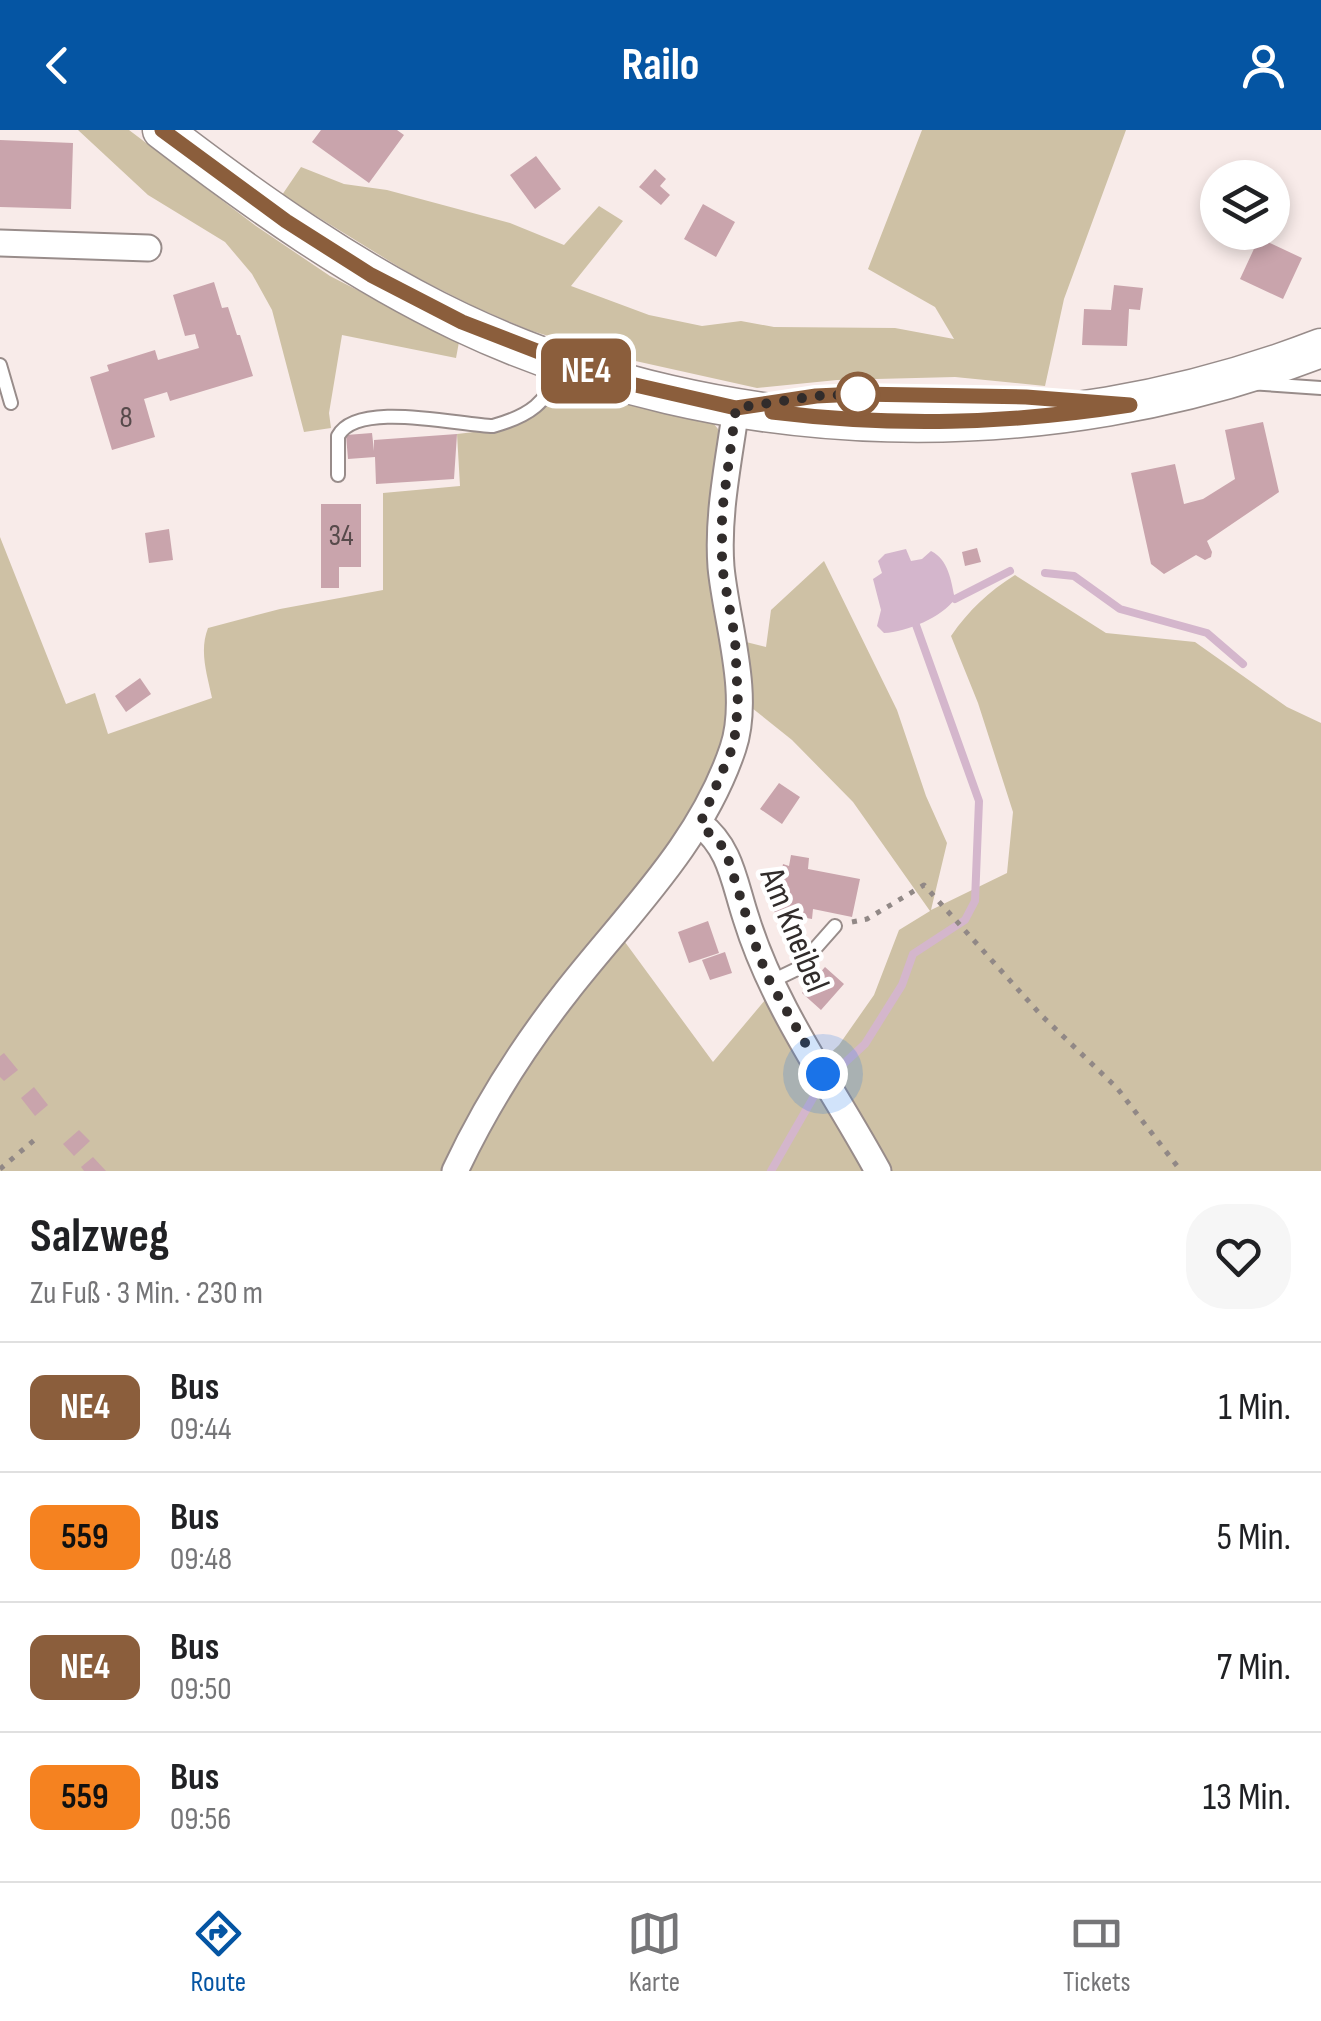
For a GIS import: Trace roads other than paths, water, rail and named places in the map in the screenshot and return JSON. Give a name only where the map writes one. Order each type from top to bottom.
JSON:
[{"type":"street","points":[[162,130],[286,221],[371,275],[462,322],[609,379],[736,408],[844,421],[939,424],[1070,414],[1130,405],[1230,380],[1321,348]]},
{"type":"street","points":[[0,242],[148,248]]},
{"type":"street","points":[[455,1171],[500,1085],[544,1021],[700,824],[734,744],[738,705],[735,638],[722,567],[722,512],[736,408]]},
{"type":"street","name":"Am Kneibel","points":[[700,824],[725,849],[770,982],[878,1171]]},
{"type":"lane","points":[[338,476],[338,436],[351,420],[372,417],[494,426],[540,403],[552,391],[561,362]]},
{"type":"lane","points":[[0,365],[10,403]]},
{"type":"lane","points":[[1230,380],[1270,387],[1321,388]]},
{"type":"lane","points":[[770,982],[797,970],[835,926]]},
{"type":"waterway","points":[[955,599],[1010,571]]},
{"type":"waterway","points":[[1045,573],[1074,576],[1120,609],[1207,633],[1243,664]]},
{"type":"waterway","points":[[838,1069],[865,1044],[902,985],[913,954],[965,920],[975,901],[979,801],[916,625]]},
{"type":"waterway","points":[[771,1171],[817,1091]]}]
